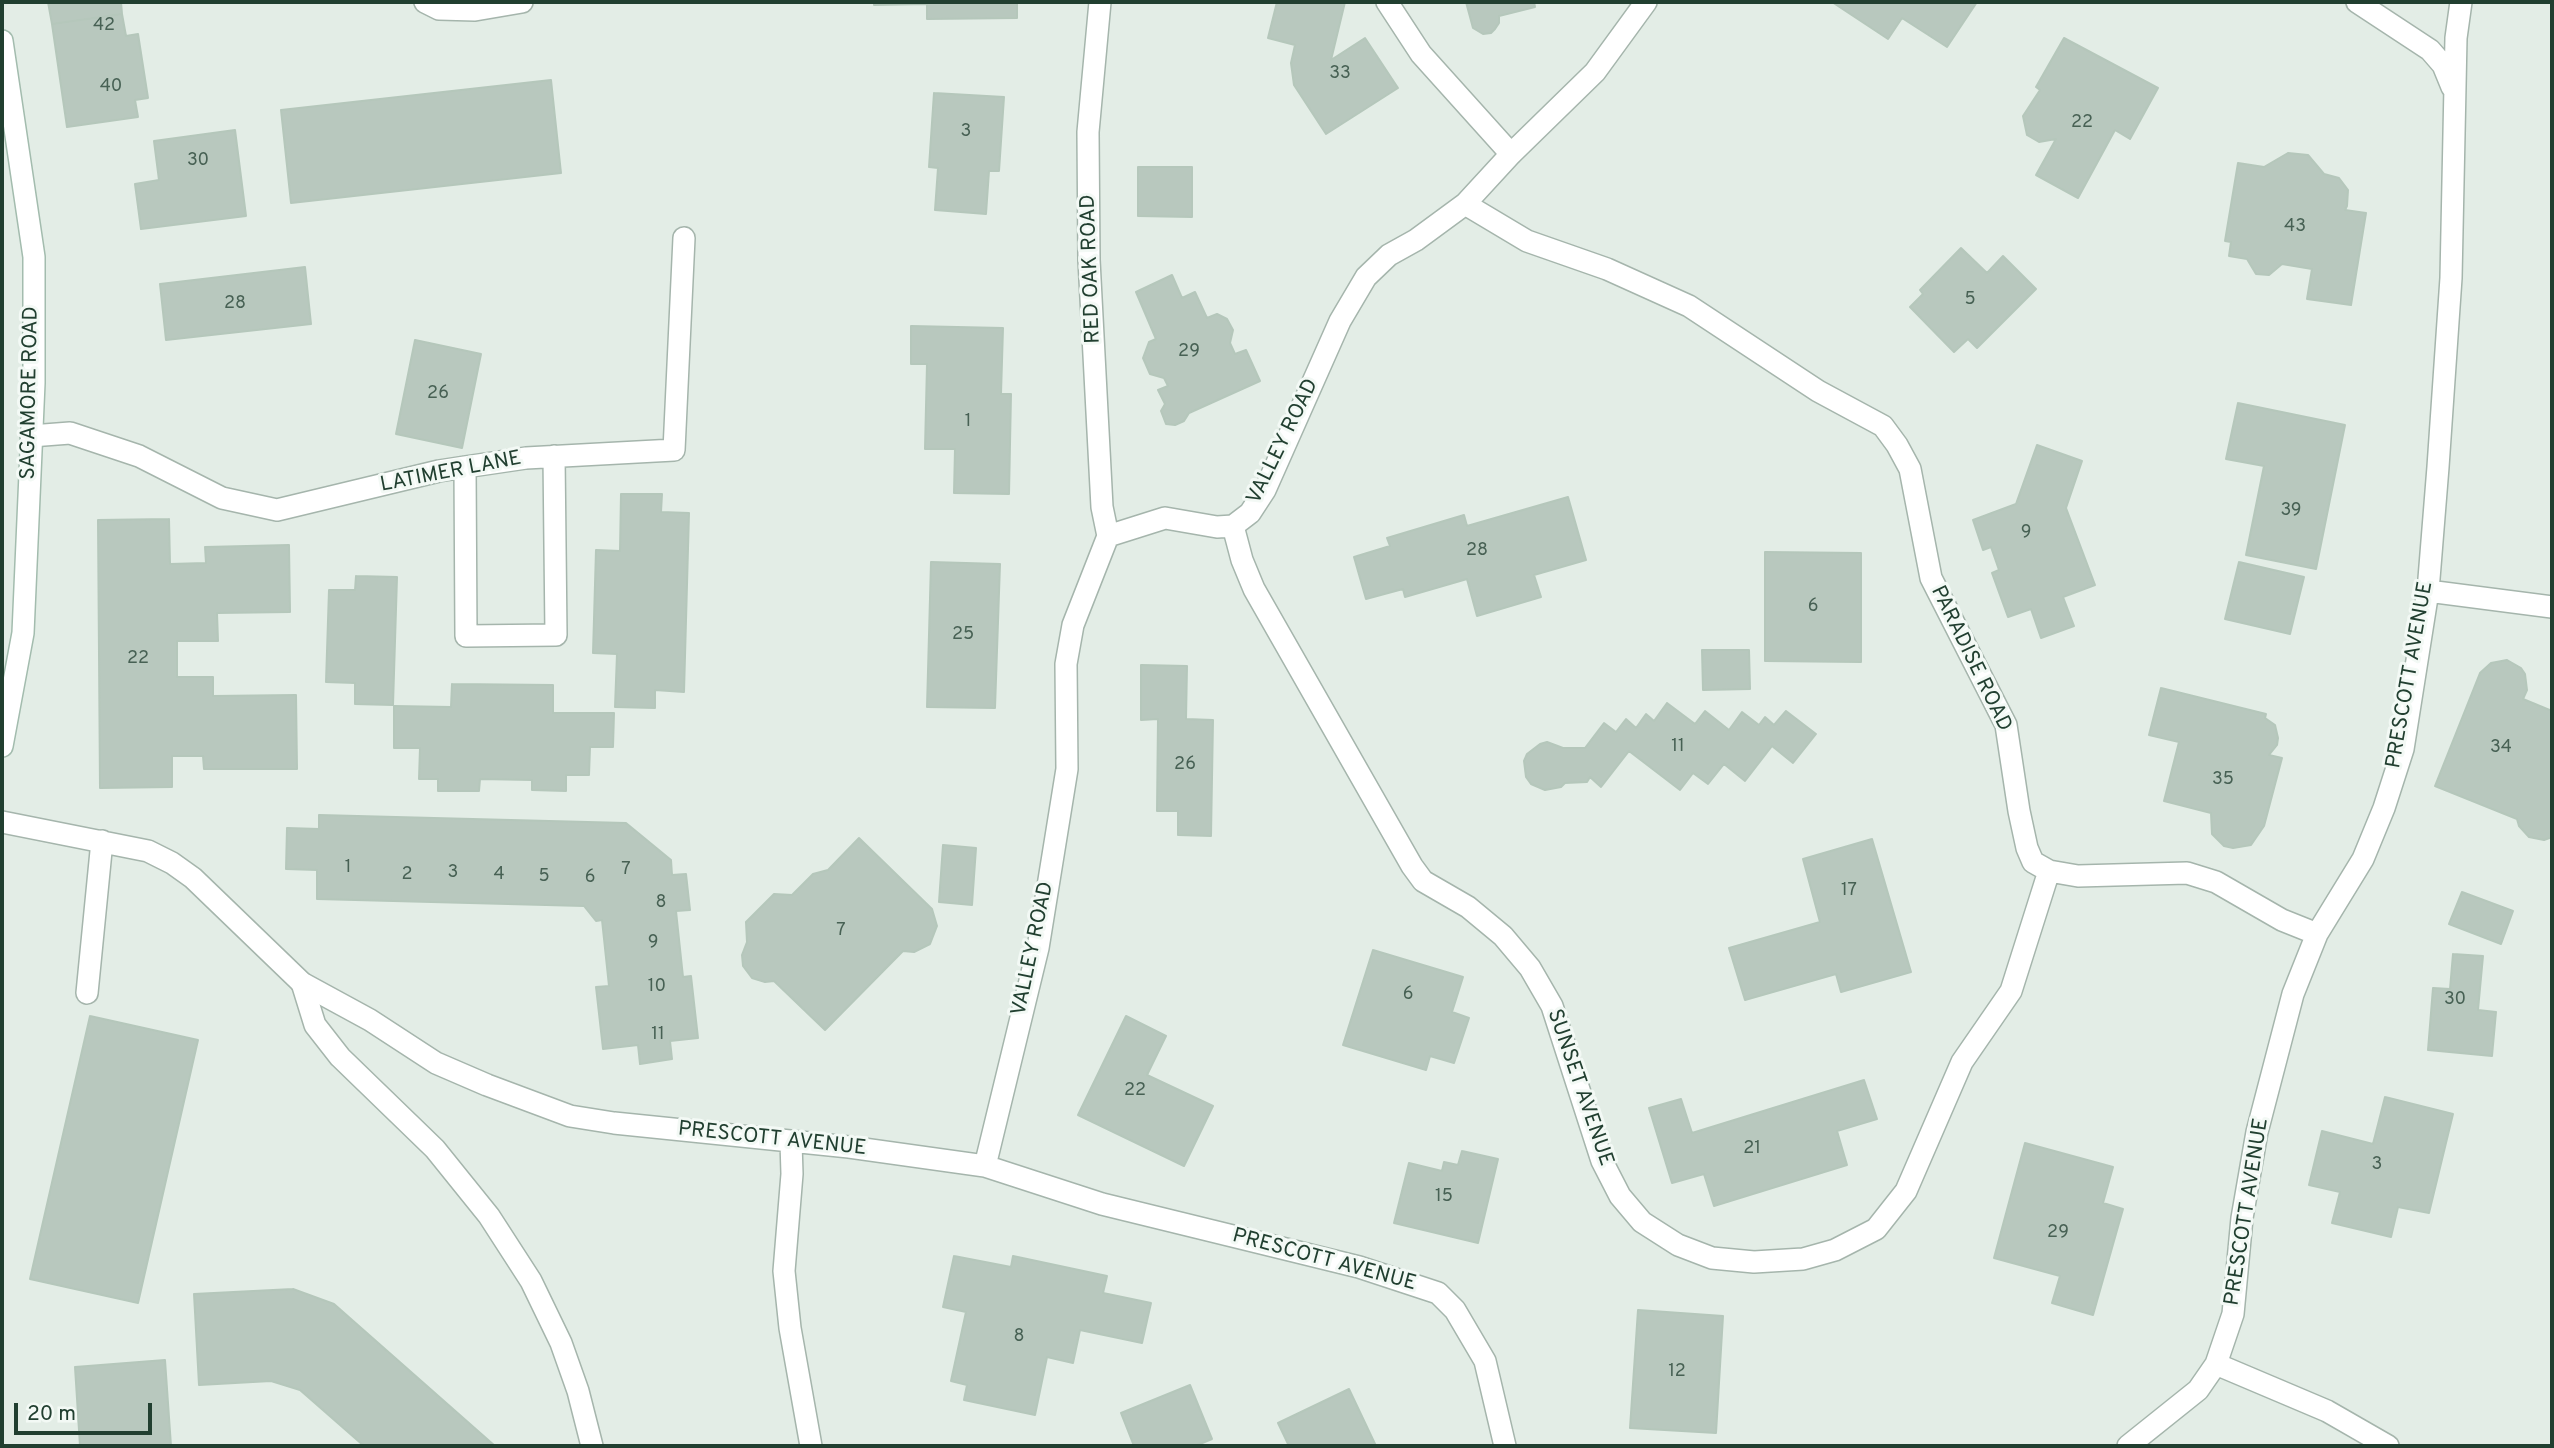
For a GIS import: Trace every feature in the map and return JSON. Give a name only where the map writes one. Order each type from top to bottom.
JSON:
[{"type":"street","points":[[425,2],[439,9],[475,10],[522,2]]},
{"type":"street","name":"RED OAK ROAD","points":[[1100,2],[1088,132],[1088,260],[1102,507],[1108,536]]},
{"type":"street","points":[[1387,2],[1420,54],[1511,154]]},
{"type":"street","name":"VALLEY ROAD","points":[[985,1166],[1038,948],[1067,769],[1066,664],[1073,625],[1108,536],[1165,518],[1217,527],[1233,526],[1250,513],[1265,490],[1340,321],[1366,277],[1389,255],[1416,240],[1465,204],[1511,154],[1595,72],[1646,2]]},
{"type":"street","points":[[2357,2],[2430,50],[2443,65],[2456,96]]},
{"type":"street","name":"PRESCOTT AVENUE","points":[[2128,1446],[2198,1390],[2216,1364],[2233,1314],[2242,1218],[2257,1132],[2292,994],[2317,934],[2363,859],[2399,761],[2428,591],[2451,278],[2456,38],[2460,2]]},
{"type":"street","name":"SAGAMORE ROAD","points":[[2,41],[34,257],[34,383],[23,633],[2,746]]},
{"type":"street","name":"PARADISE ROAD","points":[[1465,204],[1527,241],[1607,269],[1689,306],[1818,391],[1882,426],[1898,444],[1910,468],[1931,578],[2006,725],[2027,848],[2033,862],[2049,871]]},
{"type":"street","name":"LATIMER LANE","points":[[31,436],[69,433],[139,456],[222,498],[277,510],[465,467],[526,458],[674,450],[684,238]]},
{"type":"street","points":[[465,467],[466,636],[556,635],[554,456]]},
{"type":"street","name":"SUNSET AVENUE","points":[[1233,526],[1242,560],[1254,589],[1412,866],[1423,881],[1468,907],[1503,936],[1530,968],[1552,1006],[1601,1161],[1620,1196],[1642,1222],[1678,1245],[1712,1258],[1754,1262],[1803,1259],[1835,1250],[1876,1229],[1906,1191],[1962,1062],[2011,991],[2049,871]]},
{"type":"street","points":[[2428,591],[2552,607]]},
{"type":"street","name":"PRESCOTT AVENUE","points":[[2,822],[148,851],[172,863],[193,878],[302,984],[370,1020],[436,1063],[570,1116],[849,1147],[985,1166],[1102,1204],[1359,1267],[1438,1293],[1455,1310],[1485,1361],[1505,1446]]},
{"type":"street","points":[[87,993],[102,841]]},
{"type":"street","points":[[2049,871],[2078,876],[2187,873],[2216,882],[2282,920],[2317,934]]},
{"type":"street","points":[[302,984],[315,1025],[340,1058],[435,1149],[489,1216],[531,1281],[561,1343],[578,1391],[592,1446]]},
{"type":"street","points":[[791,1142],[792,1174],[784,1270],[790,1328],[811,1446]]},
{"type":"street","points":[[2216,1364],[2327,1411],[2388,1446]]},
{"type":"building","points":[[48,2],[121,2],[122,14],[52,24]]},
{"type":"building","points":[[874,2],[1017,2],[1017,18],[927,19],[927,4],[874,5]]},
{"type":"building","points":[[1277,2],[1345,2],[1331,60],[1365,38],[1398,88],[1326,134],[1294,85],[1291,63],[1295,45],[1268,38]]},
{"type":"building","points":[[1466,2],[1534,2],[1535,7],[1499,16],[1495,29],[1491,33],[1483,34],[1473,28]]},
{"type":"building","points":[[1832,2],[1977,2],[1947,47],[1902,18],[1888,39]]},
{"type":"building","points":[[122,14],[126,36],[138,34],[148,98],[135,100],[138,117],[67,127],[52,24]]},
{"type":"building","points":[[2064,38],[2158,88],[2130,139],[2115,130],[2078,198],[2036,175],[2056,139],[2039,142],[2027,135],[2023,116],[2040,90],[2036,87]]},
{"type":"building","points":[[551,80],[561,173],[291,203],[281,110]]},
{"type":"building","points":[[934,93],[1004,97],[999,171],[989,171],[986,214],[935,210],[938,168],[929,167]]},
{"type":"building","points":[[235,130],[246,216],[141,229],[135,184],[159,180],[154,141]]},
{"type":"building","points":[[2288,153],[2308,155],[2324,174],[2339,178],[2348,190],[2345,210],[2366,213],[2351,305],[2307,299],[2312,269],[2282,264],[2269,275],[2256,274],[2247,259],[2229,256],[2231,242],[2225,241],[2238,163],[2264,167]]},
{"type":"building","points":[[1138,167],[1192,167],[1192,217],[1138,216]]},
{"type":"building","points":[[1961,248],[1987,273],[2003,256],[2036,289],[1977,348],[1968,339],[1954,352],[1910,307],[1923,294],[1920,290]]},
{"type":"building","points":[[305,267],[311,324],[166,340],[160,284]]},
{"type":"building","points":[[1172,275],[1182,298],[1195,292],[1207,318],[1217,314],[1227,319],[1233,330],[1230,343],[1235,354],[1246,350],[1260,381],[1189,413],[1184,421],[1175,425],[1166,424],[1161,411],[1165,404],[1158,390],[1168,386],[1164,378],[1150,374],[1143,358],[1149,342],[1156,339],[1136,292]]},
{"type":"building","points":[[911,326],[1003,328],[1001,394],[1011,394],[1009,494],[954,493],[955,449],[925,449],[927,364],[911,364]]},
{"type":"building","points":[[415,340],[481,354],[462,448],[396,434]]},
{"type":"building","points":[[2238,403],[2345,425],[2316,569],[2246,555],[2264,466],[2226,459]]},
{"type":"building","points":[[2037,445],[2082,461],[2066,508],[2095,585],[2063,597],[2074,626],[2041,638],[2031,609],[2008,617],[1992,573],[1999,570],[1991,547],[1983,550],[1973,520],[2016,504]]},
{"type":"building","points":[[621,494],[662,494],[661,512],[689,513],[684,692],[655,690],[655,708],[615,707],[617,654],[593,653],[596,550],[620,551]]},
{"type":"building","points":[[1568,497],[1586,560],[1534,575],[1541,597],[1477,616],[1467,579],[1405,597],[1403,589],[1366,599],[1354,557],[1390,546],[1387,538],[1464,515],[1467,526]]},
{"type":"building","points":[[169,519],[170,564],[206,563],[205,547],[289,545],[290,612],[217,613],[218,641],[177,641],[177,677],[213,677],[213,696],[296,695],[297,769],[204,769],[203,756],[172,756],[172,787],[100,788],[98,520]]},
{"type":"building","points":[[1765,552],[1861,553],[1861,662],[1765,661]]},
{"type":"building","points":[[931,562],[1000,564],[995,708],[927,707]]},
{"type":"building","points":[[2239,562],[2304,577],[2290,634],[2225,619]]},
{"type":"building","points":[[356,576],[397,577],[393,705],[355,704],[355,683],[326,682],[329,590],[355,590]]},
{"type":"building","points":[[1702,650],[1749,650],[1750,689],[1703,690]]},
{"type":"building","points":[[2507,660],[2521,668],[2525,674],[2527,690],[2523,699],[2552,711],[2552,837],[2544,840],[2529,837],[2519,826],[2517,819],[2435,786],[2480,673],[2491,663]]},
{"type":"building","points":[[1141,665],[1187,666],[1186,719],[1213,720],[1211,836],[1178,835],[1178,811],[1157,811],[1158,719],[1141,720]]},
{"type":"building","points":[[452,684],[553,685],[553,713],[614,713],[613,747],[590,747],[589,775],[566,775],[566,791],[532,790],[532,780],[480,779],[479,791],[438,791],[438,779],[419,779],[420,748],[394,748],[394,706],[451,707]]},
{"type":"building","points":[[2161,688],[2266,714],[2265,718],[2275,725],[2277,745],[2269,755],[2282,758],[2264,826],[2251,845],[2233,848],[2224,846],[2212,834],[2211,813],[2164,801],[2179,742],[2149,735]]},
{"type":"building","points":[[1667,703],[1695,724],[1705,711],[1729,730],[1742,712],[1759,725],[1765,717],[1774,725],[1786,711],[1816,734],[1793,763],[1772,746],[1745,781],[1724,764],[1708,784],[1693,773],[1680,790],[1629,751],[1601,787],[1590,777],[1587,782],[1565,783],[1561,787],[1545,790],[1531,784],[1526,777],[1524,761],[1527,754],[1540,744],[1547,742],[1563,748],[1585,748],[1604,723],[1616,732],[1626,719],[1636,728],[1646,714],[1654,721]]},
{"type":"building","points":[[319,815],[626,823],[671,860],[672,875],[686,874],[690,910],[676,911],[683,977],[691,976],[698,1038],[670,1041],[672,1059],[640,1064],[638,1045],[603,1049],[596,987],[609,986],[602,920],[596,921],[584,906],[317,899],[317,870],[286,869],[287,828],[319,829]]},
{"type":"building","points":[[859,838],[932,909],[937,926],[930,944],[914,952],[903,951],[825,1030],[774,981],[765,982],[752,978],[743,966],[742,955],[747,942],[746,922],[774,894],[792,895],[813,874],[828,870]]},
{"type":"building","points":[[1872,839],[1911,972],[1841,992],[1836,974],[1745,1000],[1729,948],[1820,922],[1803,859]]},
{"type":"building","points":[[943,845],[976,848],[972,905],[939,902]]},
{"type":"building","points":[[2462,892],[2513,911],[2501,944],[2449,924]]},
{"type":"building","points":[[1373,950],[1463,977],[1452,1012],[1469,1018],[1454,1063],[1430,1056],[1426,1070],[1343,1045]]},
{"type":"building","points":[[2453,954],[2483,956],[2478,1010],[2496,1012],[2492,1056],[2428,1050],[2433,988],[2450,989]]},
{"type":"building","points":[[90,1016],[198,1040],[138,1303],[30,1279]]},
{"type":"building","points":[[1126,1016],[1166,1036],[1147,1075],[1213,1106],[1184,1166],[1078,1115]]},
{"type":"building","points":[[1864,1080],[1877,1119],[1837,1131],[1847,1165],[1714,1206],[1704,1174],[1672,1183],[1649,1108],[1681,1099],[1692,1133]]},
{"type":"building","points":[[2385,1097],[2453,1114],[2429,1213],[2398,1207],[2391,1237],[2332,1223],[2340,1192],[2309,1185],[2322,1131],[2373,1144]]},
{"type":"building","points":[[2025,1143],[2113,1167],[2103,1203],[2123,1209],[2093,1315],[2052,1303],[2060,1276],[1994,1258]]},
{"type":"building","points":[[1462,1151],[1498,1159],[1478,1243],[1394,1223],[1409,1163],[1442,1171],[1444,1162],[1458,1165]]},
{"type":"building","points":[[954,1256],[1011,1267],[1013,1256],[1107,1276],[1103,1293],[1151,1303],[1142,1343],[1080,1330],[1073,1363],[1047,1357],[1035,1415],[964,1400],[967,1385],[951,1381],[966,1312],[943,1307]]},
{"type":"building","points":[[293,1289],[334,1304],[495,1446],[364,1446],[300,1390],[271,1381],[199,1385],[194,1294]]},
{"type":"building","points":[[1638,1310],[1723,1316],[1716,1433],[1630,1428]]},
{"type":"building","points":[[165,1360],[171,1446],[80,1446],[75,1367]]},
{"type":"building","points":[[1190,1385],[1212,1439],[1195,1446],[1134,1446],[1121,1413]]},
{"type":"building","points":[[1349,1389],[1376,1446],[1289,1446],[1278,1423]]}]
